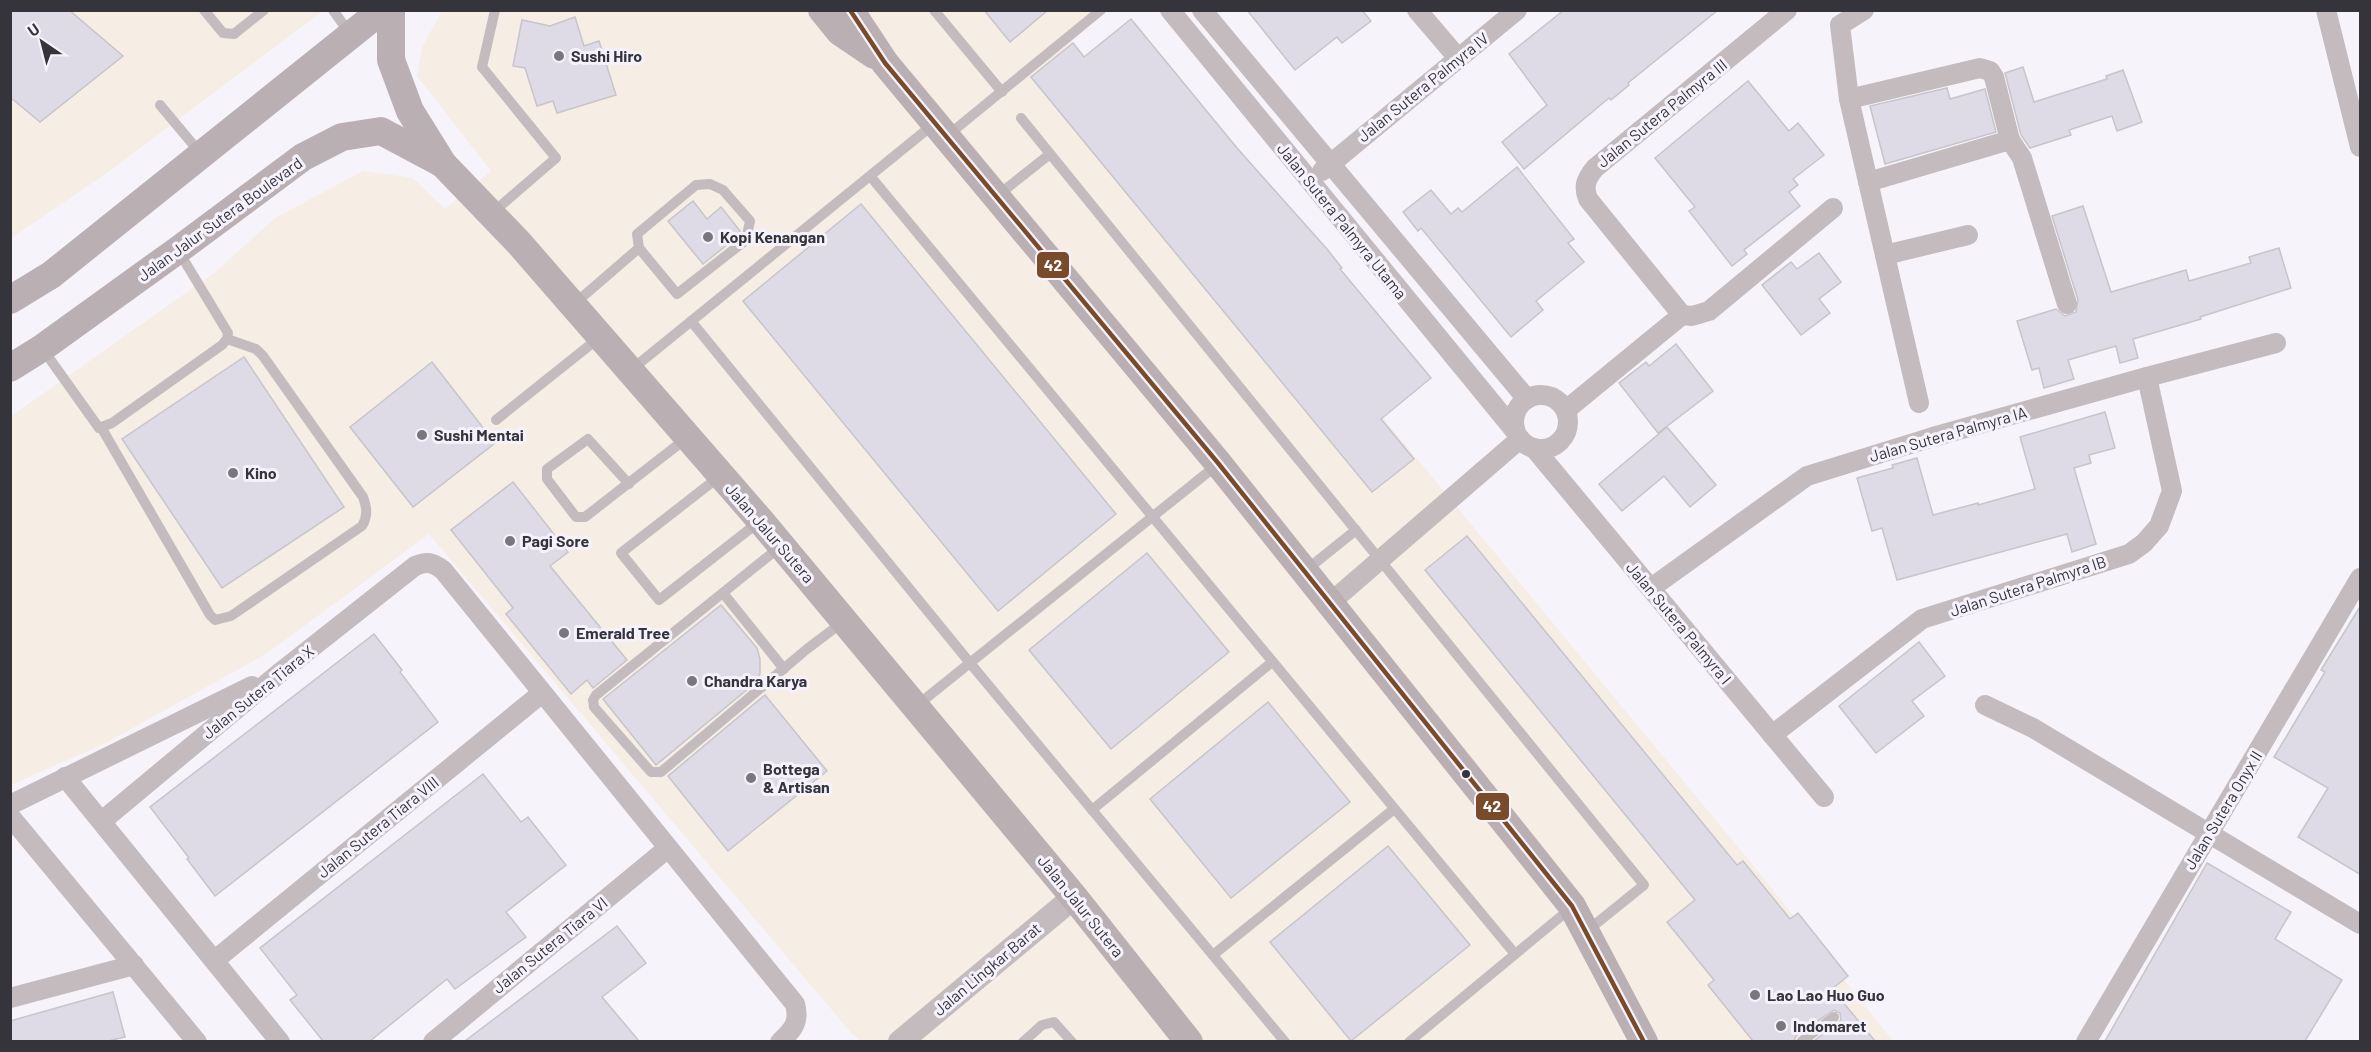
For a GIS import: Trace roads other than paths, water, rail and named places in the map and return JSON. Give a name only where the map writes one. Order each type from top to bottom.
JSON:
[{"type":"main road","points":[[10,300],[51,275],[382,10]]},
{"type":"main road","name":"Jalan Jalur Sutera","points":[[391,10],[391,60],[410,111],[443,164],[573,305],[760,520],[1074,897],[1189,1041]]},
{"type":"main road","points":[[822,10],[840,32],[885,63]]},
{"type":"main road","points":[[850,10],[885,63],[1218,464],[1572,906],[1644,1041]]},
{"type":"main road","name":"Jalan Jalur Sutera Boulevard","points":[[10,368],[42,348],[303,157],[342,137],[381,131],[443,164]]},
{"type":"street","name":"Jalan Sutera Palmyra Utama","points":[[1170,10],[1523,439]]},
{"type":"street","name":"Jalan Sutera Palmyra Utama","points":[[1202,10],[1527,399]]},
{"type":"street","points":[[1417,10],[1458,58]]},
{"type":"street","name":"Jalan Sutera Palmyra IV","points":[[1310,182],[1517,10]]},
{"type":"street","name":"Jalan Sutera Palmyra III","points":[[1682,315],[1588,199],[1584,189],[1587,178],[1595,168],[1787,10]]},
{"type":"street","points":[[1864,10],[1840,25],[1850,99],[1919,404]]},
{"type":"street","points":[[2326,10],[2361,147]]},
{"type":"street","points":[[1850,99],[1980,68],[1990,71],[1994,77],[2010,140],[2022,158],[2067,304]]},
{"type":"street","points":[[1868,182],[2010,140]]},
{"type":"street","points":[[1566,410],[1682,315],[1692,316],[1709,311],[1833,208]]},
{"type":"street","points":[[1885,255],[1968,235]]},
{"type":"street","name":"Jalan Sutera Palmyra IA","points":[[1651,588],[1807,476],[1933,437],[2276,343]]},
{"type":"street","name":"Jalan Sutera Palmyra IB","points":[[1772,735],[1922,619],[2128,554],[2144,543],[2159,526],[2172,491],[2147,377]]},
{"type":"street","points":[[1545,395],[1553,398],[1566,410],[1568,428],[1565,436],[1551,448],[1543,450],[1523,439],[1516,413],[1527,399],[1545,395]]},
{"type":"street","points":[[1330,603],[1523,439]]},
{"type":"street","name":"Jalan Sutera Palmyra I","points":[[1523,439],[1651,588],[1824,798]]},
{"type":"street","name":"Jalan Sutera Tiara X","points":[[102,821],[282,671],[415,566],[425,562],[433,562],[443,570],[542,693]]},
{"type":"street","name":"Jalan Sutera Onyx II","points":[[2086,1041],[2361,578]]},
{"type":"street","points":[[10,805],[282,671]]},
{"type":"street","points":[[542,693],[795,1004],[798,1017],[786,1036]]},
{"type":"street","name":"Jalan Sutera Tiara VIII","points":[[215,960],[542,693]]},
{"type":"street","points":[[1985,705],[2033,728],[2361,924]]},
{"type":"street","points":[[65,777],[215,960],[272,1038]]},
{"type":"street","points":[[10,816],[197,1041]]},
{"type":"street","name":"Jalan Sutera Tiara VI","points":[[432,1041],[668,848]]},
{"type":"street","name":"Jalan Lingkar Barat","points":[[904,1040],[1074,897]]},
{"type":"street","points":[[10,998],[134,965]]},
{"type":"lane","points":[[204,10],[223,33],[234,34],[264,10]]},
{"type":"lane","points":[[333,10],[351,35]]},
{"type":"lane","points":[[491,214],[556,158],[482,67],[495,10]]},
{"type":"lane","points":[[934,10],[1002,92]]},
{"type":"lane","points":[[630,371],[871,177],[1002,92],[1101,10]]},
{"type":"lane","points":[[160,105],[201,154]]},
{"type":"lane","points":[[1021,118],[1644,885],[1586,932]]},
{"type":"lane","points":[[996,196],[1050,154]]},
{"type":"lane","points":[[871,177],[1151,518],[1515,954]]},
{"type":"lane","points":[[710,184],[723,190],[750,220],[746,240],[677,294],[639,248],[638,234],[696,185],[710,184]]},
{"type":"lane","points":[[573,305],[639,248]]},
{"type":"lane","points":[[101,428],[112,423],[222,345],[227,339],[228,333],[178,250]]},
{"type":"lane","points":[[691,321],[970,663],[1285,1041]]},
{"type":"lane","points":[[496,420],[600,337]]},
{"type":"lane","points":[[42,348],[89,416],[101,428],[215,620],[231,616],[362,526],[366,518],[363,497],[263,356],[255,349],[227,339]]},
{"type":"lane","points":[[629,484],[588,439],[547,469],[547,479],[576,517],[585,517],[629,484],[688,437]]},
{"type":"lane","points":[[915,707],[1218,464]]},
{"type":"lane","points":[[721,475],[621,553],[659,600],[760,520]]},
{"type":"lane","points":[[1305,572],[1356,530]]},
{"type":"lane","points":[[782,546],[596,695],[593,700],[594,707],[651,772],[657,773],[845,620]]},
{"type":"lane","points":[[723,593],[783,669]]},
{"type":"lane","points":[[1092,810],[1272,662]]},
{"type":"lane","points":[[1213,955],[1394,809]]},
{"type":"lane","points":[[1409,1041],[1572,906]]},
{"type":"lane","points":[[1801,1041],[1834,1017]]},
{"type":"lane","points":[[1023,1041],[1042,1024],[1054,1022],[1072,1041]]},
{"type":"place","name":"Sushi Hiro","points":[[559,56]]},
{"type":"place","name":"Kopi Kenangan","points":[[708,237]]},
{"type":"place","name":"Sushi Mentai","points":[[422,435]]},
{"type":"place","name":"Kino","points":[[233,473]]},
{"type":"place","name":"Pagi Sore","points":[[510,541]]},
{"type":"place","name":"Emerald Tree","points":[[564,633]]},
{"type":"place","name":"Chandra Karya","points":[[692,681]]},
{"type":"place","name":"Bottega & Artisan","points":[[751,778]]},
{"type":"place","name":"Lao Lao Huo Guo","points":[[1755,995]]},
{"type":"place","name":"Indomaret","points":[[1781,1026]]}]
